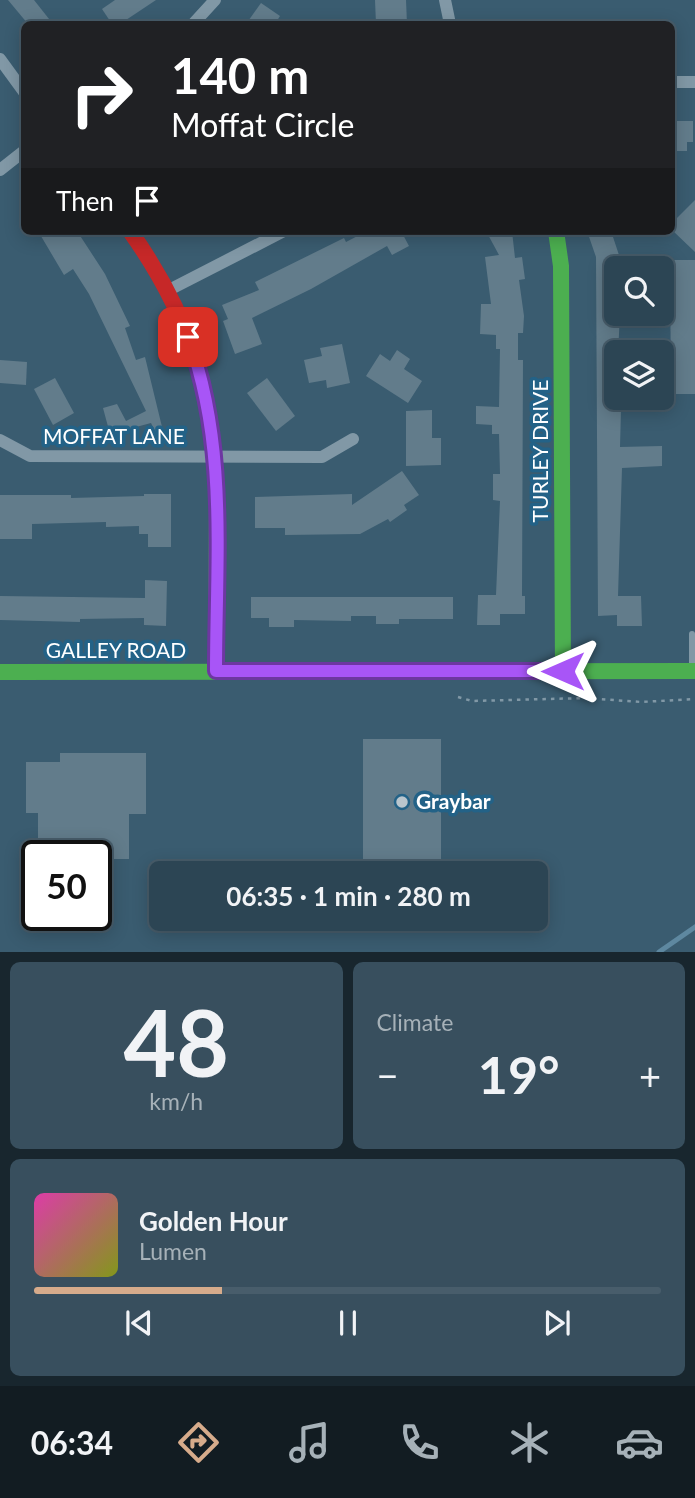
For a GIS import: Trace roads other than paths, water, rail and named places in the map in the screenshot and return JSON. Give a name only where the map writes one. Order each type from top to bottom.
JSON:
[{"type":"street","points":[[196,21],[215,0]]},
{"type":"street","points":[[445,0],[449,21]]},
{"type":"street","points":[[0,59],[21,88]]},
{"type":"street","points":[[675,82],[695,82]]},
{"type":"street","points":[[0,170],[21,153]]},
{"type":"street","points":[[132,235],[167,291],[182,322],[203,384],[213,435],[217,489],[216,671]]},
{"type":"street","points":[[167,291],[276,235]]},
{"type":"street","name":"TURLEY DRIVE","points":[[557,235],[561,266],[563,671]]},
{"type":"street","name":"MOFFAT LANE","points":[[0,440],[30,456],[322,457],[353,439]]},
{"type":"street","name":"GALLEY ROAD","points":[[0,672],[693,671]]},
{"type":"lane","points":[[692,635],[693,671]]},
{"type":"waterway","points":[[659,952],[695,927]]},
{"type":"place","name":"Graybar","points":[[402,802]]}]
